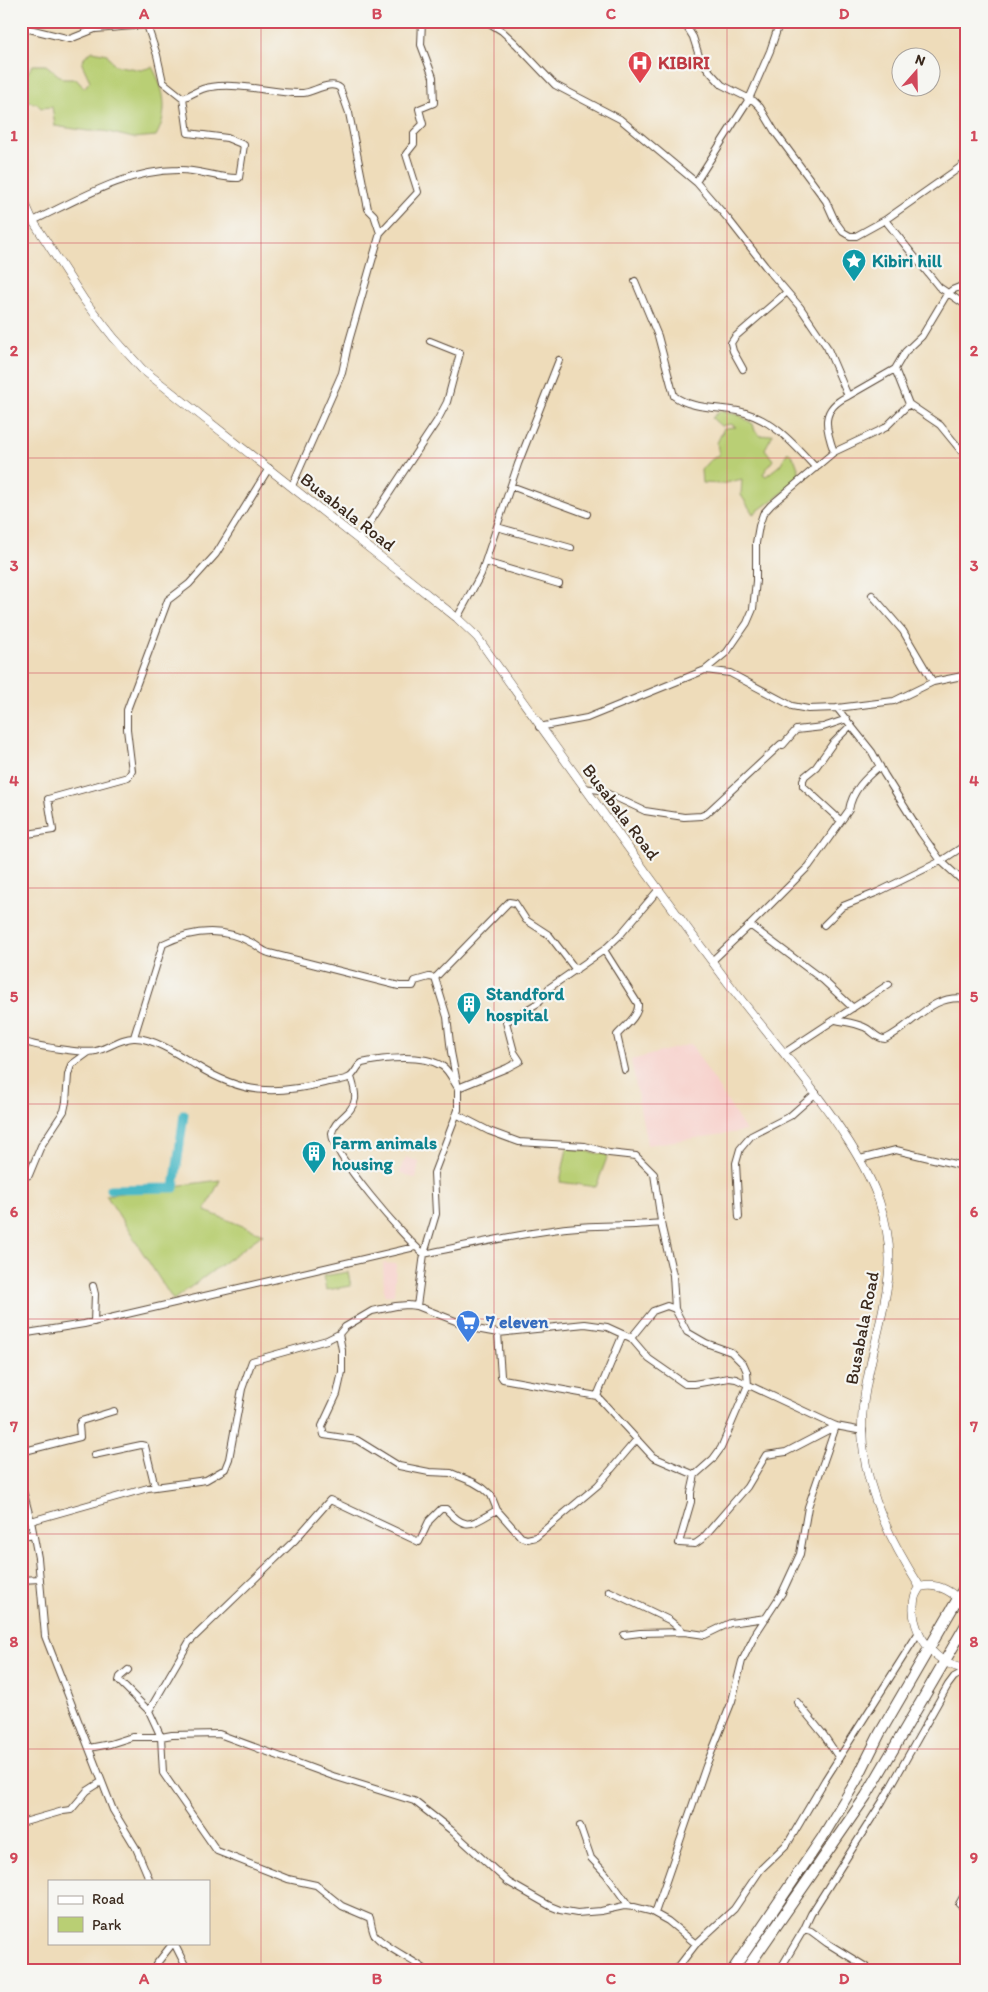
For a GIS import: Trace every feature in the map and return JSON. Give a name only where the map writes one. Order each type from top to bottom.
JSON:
[{"type":"highway","points":[[732,1971],[827,1830],[856,1781],[880,1733],[967,1582]]},
{"type":"highway","points":[[745,1971],[866,1796],[967,1623]]},
{"type":"street","points":[[292,486],[342,374],[349,341],[380,233],[418,192],[406,154],[414,144],[414,133],[422,124],[419,109],[434,104],[432,77],[421,45],[422,21]]},
{"type":"street","points":[[486,21],[502,31],[556,86],[620,119],[696,182],[800,307],[827,347],[848,396]]},
{"type":"street","points":[[683,21],[700,59],[722,85],[760,107],[775,132],[812,180],[843,232],[850,236],[856,236],[885,220],[967,161]]},
{"type":"street","points":[[696,182],[749,99],[770,51],[780,21]]},
{"type":"street","points":[[21,27],[70,38],[95,29],[149,23],[163,82],[183,98],[188,133],[227,138],[244,144],[239,178],[178,170],[142,173],[125,178],[33,221]]},
{"type":"street","points":[[183,98],[199,90],[212,87],[232,86],[305,93],[331,86],[340,88],[349,114],[368,209],[374,215],[380,233]]},
{"type":"street","name":"Busabala Road","points":[[21,194],[33,221],[84,300],[142,369],[359,539],[477,637],[583,788],[712,961],[816,1093],[860,1159],[879,1201],[885,1224],[889,1257],[888,1284],[866,1383],[863,1431],[867,1466],[881,1516],[904,1561],[920,1587]]},
{"type":"street","points":[[885,220],[926,272],[948,294],[967,306]]},
{"type":"street","points":[[635,280],[658,336],[674,396],[691,403],[740,411],[757,417],[780,431],[816,468]]},
{"type":"street","points":[[834,452],[827,432],[826,418],[834,405],[895,369],[905,352],[922,336],[948,294],[952,290],[967,284]]},
{"type":"street","points":[[743,369],[733,351],[731,343],[787,292]]},
{"type":"street","points":[[359,539],[436,422],[447,402],[460,353],[430,341]]},
{"type":"street","points":[[456,618],[481,574],[511,486],[559,360]]},
{"type":"street","points":[[895,369],[908,404],[940,424],[967,458]]},
{"type":"street","points":[[539,727],[587,718],[705,670],[734,644],[750,618],[756,588],[756,543],[763,514],[771,504],[834,452],[885,428],[908,404]]},
{"type":"street","points":[[21,835],[53,830],[48,799],[130,775],[132,771],[127,729],[128,710],[168,600],[189,584],[216,554],[269,468]]},
{"type":"street","points":[[511,486],[587,514]]},
{"type":"street","points":[[497,527],[571,548]]},
{"type":"street","points":[[485,562],[559,584]]},
{"type":"street","points":[[872,595],[904,631],[933,682]]},
{"type":"street","points":[[705,670],[720,671],[742,678],[792,706],[808,708],[837,708],[894,701],[933,682],[967,675]]},
{"type":"street","points":[[837,708],[867,744],[922,833],[942,861],[967,885]]},
{"type":"street","points":[[583,788],[600,790],[645,811],[684,817],[701,816],[706,814],[781,744],[783,745],[796,730],[849,722]]},
{"type":"street","points":[[841,821],[803,786],[803,780],[816,767],[849,722]]},
{"type":"street","points":[[712,961],[750,926],[809,866],[849,810],[850,801],[866,777],[880,766]]},
{"type":"street","points":[[824,924],[843,906],[878,892],[942,861],[967,844]]},
{"type":"street","points":[[458,1088],[520,1061],[514,1052],[506,1022],[538,1003],[549,988],[604,950],[621,934],[659,888]]},
{"type":"street","points":[[134,1037],[163,944],[181,936],[220,931],[253,943],[268,953],[400,986],[413,986],[422,979],[434,978],[509,902],[514,903],[526,920],[549,935],[576,970]]},
{"type":"street","points":[[750,926],[823,980],[853,1008]]},
{"type":"street","points":[[604,950],[639,1008],[617,1035],[625,1070]]},
{"type":"street","points":[[417,1306],[424,1254],[436,1214],[434,1173],[458,1114],[458,1088],[447,1018],[434,978]]},
{"type":"street","points":[[784,1053],[888,984]]},
{"type":"street","points":[[836,1020],[868,1028],[878,1038],[885,1039],[934,1003],[948,998],[967,998]]},
{"type":"street","points":[[21,1040],[33,1044],[95,1052],[134,1037],[178,1053],[216,1076],[256,1090],[275,1092],[314,1086],[351,1077],[362,1062],[406,1058],[441,1065],[446,1069],[458,1088]]},
{"type":"street","points":[[21,1179],[29,1175],[41,1146],[64,1111],[71,1065],[90,1052]]},
{"type":"street","points":[[351,1077],[355,1100],[352,1110],[333,1130],[333,1139],[351,1169],[374,1200],[414,1247],[424,1254],[558,1229],[597,1225],[633,1226],[661,1223]]},
{"type":"street","points":[[739,1217],[736,1163],[740,1149],[751,1136],[790,1116],[816,1093]]},
{"type":"street","points":[[458,1114],[489,1131],[519,1142],[585,1146],[609,1153],[636,1156],[654,1174],[661,1223],[672,1275],[675,1309],[687,1332],[706,1343],[731,1352],[739,1359],[747,1372],[748,1385],[719,1452],[695,1476],[691,1502],[679,1543],[695,1544],[702,1539],[747,1487],[766,1455],[786,1452],[836,1426]]},
{"type":"street","points":[[860,1159],[896,1150],[967,1167]]},
{"type":"street","points":[[21,1334],[94,1322],[414,1247]]},
{"type":"street","points":[[92,1286],[96,1294],[94,1322]]},
{"type":"street","points":[[31,1520],[155,1487],[206,1480],[224,1469],[228,1459],[242,1389],[252,1361],[327,1340],[372,1311],[396,1306],[417,1306],[452,1321],[498,1333],[585,1324],[607,1327],[631,1338],[649,1359],[685,1384],[729,1378],[836,1426],[863,1431]]},
{"type":"street","points":[[631,1338],[654,1311],[662,1306],[675,1309]]},
{"type":"street","points":[[498,1333],[501,1376],[504,1379],[597,1396],[659,1460],[681,1468],[695,1476]]},
{"type":"street","points":[[339,1334],[342,1350],[342,1372],[337,1394],[322,1426],[324,1435],[354,1439],[400,1466],[429,1472],[451,1473],[484,1488],[491,1496],[497,1510],[521,1537],[527,1539],[536,1537],[598,1485],[637,1439]]},
{"type":"street","points":[[597,1396],[623,1334]]},
{"type":"street","points":[[21,1452],[80,1437],[79,1425],[81,1421],[114,1411]]},
{"type":"street","points":[[655,1913],[703,1775],[732,1702],[742,1661],[750,1644],[782,1593],[800,1554],[808,1507],[836,1426]]},
{"type":"street","points":[[94,1455],[141,1445],[145,1446],[155,1487]]},
{"type":"street","points":[[21,1482],[38,1558],[45,1636],[113,1810],[136,1848],[150,1880]]},
{"type":"street","points":[[149,1711],[188,1642],[295,1540],[330,1500],[419,1542],[429,1521],[441,1509],[446,1509],[461,1523],[472,1525],[497,1510]]},
{"type":"street","points":[[21,1537],[32,1534]]},
{"type":"street","points":[[21,1580],[40,1579]]},
{"type":"street","points":[[967,1606],[958,1597],[945,1589],[931,1584],[920,1587],[914,1599],[913,1614],[919,1632],[929,1648],[945,1661],[958,1668],[967,1670]]},
{"type":"street","points":[[608,1591],[674,1623],[684,1632]]},
{"type":"street","points":[[624,1635],[684,1632],[705,1635],[730,1623],[766,1618]]},
{"type":"street","points":[[675,1971],[696,1944],[734,1909],[762,1869],[788,1843],[839,1758],[919,1632]]},
{"type":"street","points":[[128,1670],[120,1676],[119,1680],[149,1711],[161,1737],[164,1773],[217,1851],[288,1878],[316,1885],[342,1906],[370,1918],[374,1934],[386,1945],[414,1960],[428,1971]]},
{"type":"street","points":[[779,1971],[811,1914],[882,1802],[948,1685],[954,1677],[967,1670]]},
{"type":"street","points":[[797,1702],[823,1734],[839,1758]]},
{"type":"street","points":[[89,1748],[110,1744],[132,1736],[161,1737],[172,1734],[219,1734],[333,1776],[414,1801],[451,1830],[508,1882],[540,1901],[560,1910],[588,1913],[629,1906],[655,1913],[696,1944]]},
{"type":"street","points":[[21,1823],[71,1810],[87,1791],[102,1782]]},
{"type":"street","points":[[580,1826],[591,1858],[606,1874],[629,1906]]},
{"type":"street","points":[[967,1890],[959,1904],[967,1910]]},
{"type":"street","points":[[804,1929],[811,1931],[827,1943],[866,1966],[868,1971]]},
{"type":"street","points":[[151,1971],[172,1944]]},
{"type":"street","points":[[174,1944],[188,1971]]},
{"type":"shaded area","points":[[691,1044],[746,1131],[647,1145],[631,1060]]},
{"type":"shaded area","points":[[406,1157],[419,1162],[416,1179],[399,1172]]},
{"type":"shaded area","points":[[383,1263],[396,1264],[394,1295],[384,1295]]},
{"type":"green space","points":[[93,51],[107,54],[114,65],[141,70],[152,67],[160,84],[164,101],[163,119],[156,136],[133,138],[104,131],[88,131],[55,126],[52,107],[41,108],[37,104],[27,101],[21,111],[21,73],[28,72],[33,65],[46,65],[63,79],[76,79],[84,88],[90,81],[82,64],[85,56]]},
{"type":"green space","points":[[720,411],[739,415],[753,424],[755,431],[761,436],[773,434],[765,449],[773,460],[763,474],[766,476],[780,465],[788,451],[795,460],[800,474],[788,489],[753,514],[741,495],[742,479],[722,484],[702,483],[701,470],[709,461],[719,455],[717,443],[724,428],[736,427],[731,424],[721,426],[712,418]]},
{"type":"green space","points":[[567,1148],[608,1155],[596,1187],[560,1182]]},
{"type":"green space","points":[[220,1180],[205,1211],[263,1234],[173,1300],[106,1195]]},
{"type":"green space","points":[[348,1272],[351,1286],[326,1290],[323,1276]]},
{"type":"waterway","points":[[110,1189],[174,1188],[184,1114]]},
{"type":"place","name":"KIBIRI","points":[[640,84]]},
{"type":"place","name":"Kibiri hill","points":[[854,282]]},
{"type":"place","name":"Standford hospital","points":[[469,1025]]},
{"type":"place","name":"Farm animals housing","points":[[314,1174]]},
{"type":"place","name":"7 eleven","points":[[468,1343]]}]
